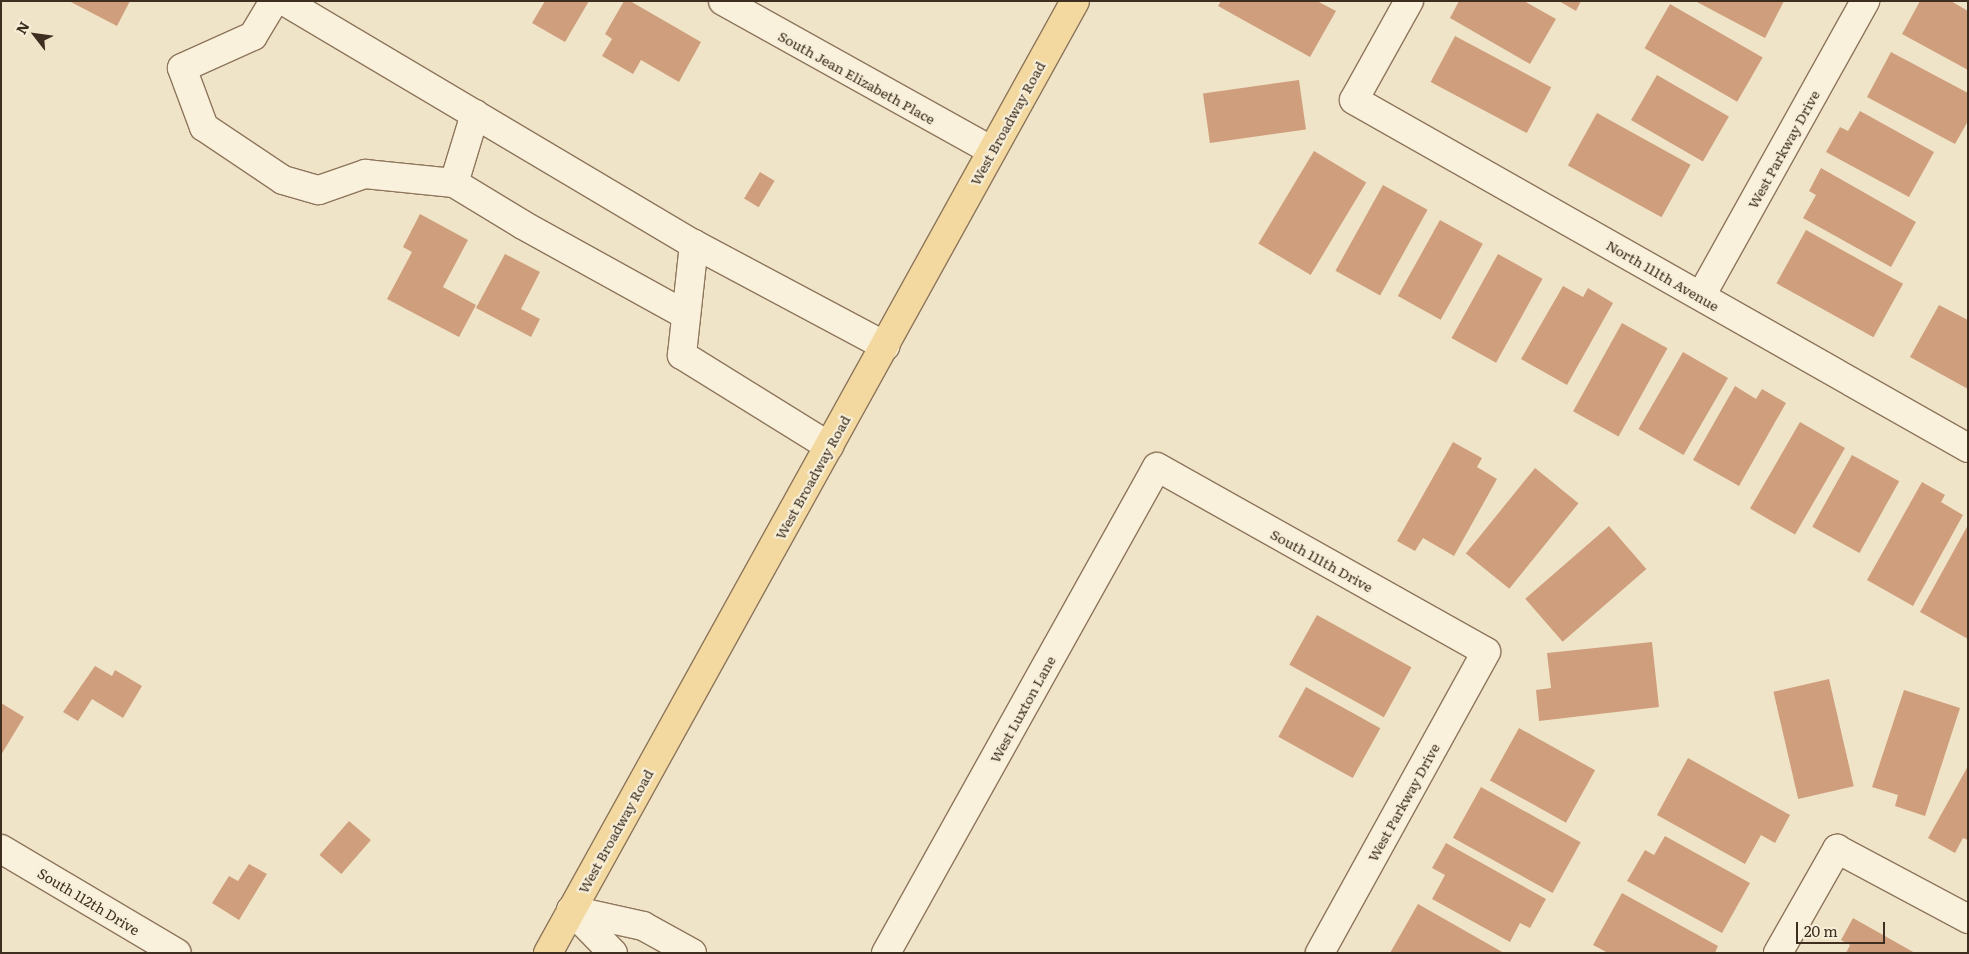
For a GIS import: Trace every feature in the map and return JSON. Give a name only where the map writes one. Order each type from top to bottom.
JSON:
[{"type":"main road","name":"West Broadway Road","points":[[548,953],[1075,1]]},
{"type":"street","points":[[274,1],[253,36],[182,68],[204,127],[283,180],[319,190],[365,174],[454,183],[523,225],[686,315]]},
{"type":"street","points":[[284,1],[694,244],[885,346]]},
{"type":"street","name":"South Jean Elizabeth Place","points":[[723,1],[991,150]]},
{"type":"street","name":"North 111th Avenue","points":[[1409,1],[1354,100],[1968,448]]},
{"type":"street","name":"West Parkway Drive","points":[[1701,296],[1865,1]]},
{"type":"street","points":[[454,183],[475,114]]},
{"type":"street","points":[[694,244],[682,355],[829,446]]},
{"type":"street","name":"South 111th Drive","points":[[1158,467],[1486,652]]},
{"type":"street","name":"West Luxton Lane","points":[[886,953],[1158,467]]},
{"type":"street","name":"West Parkway Drive","points":[[1320,953],[1486,652]]},
{"type":"street","name":"South 112th Drive","points":[[1,849],[177,953]]},
{"type":"street","points":[[1778,953],[1837,849],[1968,919]]},
{"type":"street","points":[[572,910],[613,953]]},
{"type":"street","points":[[572,910],[643,926],[692,953]]},
{"type":"building","points":[[69,1],[130,1],[117,26]]},
{"type":"building","points":[[545,1],[589,1],[565,42],[532,23]]},
{"type":"building","points":[[624,1],[630,1],[701,42],[679,82],[641,60],[633,74],[602,56],[612,39],[605,34]]},
{"type":"building","points":[[1221,1],[1317,1],[1336,11],[1310,57],[1218,6]]},
{"type":"building","points":[[1459,1],[1524,1],[1556,19],[1530,64],[1450,18]]},
{"type":"building","points":[[1559,1],[1581,1],[1576,11]]},
{"type":"building","points":[[1695,1],[1784,1],[1765,38]]},
{"type":"building","points":[[1920,1],[1951,1],[1968,11],[1968,70],[1902,34]]},
{"type":"building","points":[[1670,4],[1763,58],[1737,102],[1644,48]]},
{"type":"building","points":[[1455,36],[1551,87],[1527,133],[1431,82]]},
{"type":"building","points":[[1891,52],[1968,93],[1968,121],[1955,144],[1867,97]]},
{"type":"building","points":[[1657,75],[1729,116],[1703,162],[1631,120]]},
{"type":"building","points":[[1299,80],[1306,130],[1210,143],[1203,93]]},
{"type":"building","points":[[1860,111],[1934,152],[1909,197],[1826,152],[1840,127],[1848,131]]},
{"type":"building","points":[[1597,113],[1691,165],[1661,217],[1568,165]]},
{"type":"building","points":[[1314,151],[1366,182],[1311,275],[1258,244]]},
{"type":"building","points":[[1821,168],[1916,222],[1891,267],[1803,218],[1816,195],[1809,191]]},
{"type":"building","points":[[760,172],[775,181],[759,207],[744,199]]},
{"type":"building","points":[[1383,185],[1428,210],[1380,295],[1335,271]]},
{"type":"building","points":[[420,214],[468,240],[443,287],[476,305],[459,337],[387,299],[412,252],[403,247]]},
{"type":"building","points":[[1440,220],[1483,244],[1441,320],[1398,296]]},
{"type":"building","points":[[1806,230],[1903,284],[1874,337],[1776,283]]},
{"type":"building","points":[[505,254],[540,272],[521,309],[540,319],[531,337],[476,308]]},
{"type":"building","points":[[1498,254],[1543,279],[1496,363],[1451,338]]},
{"type":"building","points":[[1563,286],[1583,297],[1588,288],[1613,303],[1567,385],[1521,359]]},
{"type":"building","points":[[1939,305],[1968,320],[1968,389],[1910,357]]},
{"type":"building","points":[[1622,323],[1667,348],[1619,437],[1573,411]]},
{"type":"building","points":[[1683,352],[1728,378],[1684,455],[1638,429]]},
{"type":"building","points":[[1735,386],[1756,399],[1762,389],[1786,403],[1739,486],[1693,460]]},
{"type":"building","points":[[1800,422],[1845,448],[1795,535],[1750,509]]},
{"type":"building","points":[[1453,442],[1482,458],[1477,467],[1497,479],[1454,556],[1423,538],[1415,551],[1397,541]]},
{"type":"building","points":[[1852,455],[1899,481],[1859,553],[1812,527]]},
{"type":"building","points":[[1535,468],[1579,503],[1509,589],[1466,553]]},
{"type":"building","points":[[1922,482],[1945,495],[1941,502],[1963,515],[1913,606],[1867,580]]},
{"type":"building","points":[[1968,525],[1968,639],[1920,612]]},
{"type":"building","points":[[1609,526],[1646,569],[1563,642],[1525,599]]},
{"type":"building","points":[[1317,615],[1411,667],[1384,717],[1289,665]]},
{"type":"building","points":[[1652,642],[1659,707],[1539,721],[1536,690],[1551,688],[1547,653]]},
{"type":"building","points":[[95,666],[112,676],[115,670],[142,686],[123,718],[92,699],[78,721],[63,712]]},
{"type":"building","points":[[1829,679],[1854,786],[1798,799],[1773,692]]},
{"type":"building","points":[[1306,687],[1380,728],[1353,778],[1278,737]]},
{"type":"building","points":[[1904,690],[1960,708],[1925,816],[1895,806],[1898,795],[1872,787]]},
{"type":"building","points":[[1,703],[24,717],[1,755]]},
{"type":"building","points":[[1519,728],[1595,770],[1566,823],[1490,780]]},
{"type":"building","points":[[1688,758],[1790,815],[1775,843],[1761,835],[1745,864],[1657,815]]},
{"type":"building","points":[[1968,766],[1968,840],[1963,838],[1955,853],[1928,838]]},
{"type":"building","points":[[1481,787],[1581,842],[1553,893],[1453,838]]},
{"type":"building","points":[[349,821],[371,840],[341,874],[319,855]]},
{"type":"building","points":[[1665,836],[1750,883],[1722,933],[1627,881],[1645,850],[1654,855]]},
{"type":"building","points":[[1446,843],[1546,899],[1530,928],[1520,923],[1510,942],[1432,899],[1445,875],[1432,868]]},
{"type":"building","points":[[249,864],[267,874],[239,920],[212,903],[229,876],[238,881]]},
{"type":"building","points":[[1622,893],[1718,946],[1715,953],[1608,953],[1593,945]]},
{"type":"building","points":[[1418,904],[1504,953],[1390,953]]},
{"type":"building","points":[[1853,918],[1915,953],[1846,953],[1850,945],[1841,940]]}]
